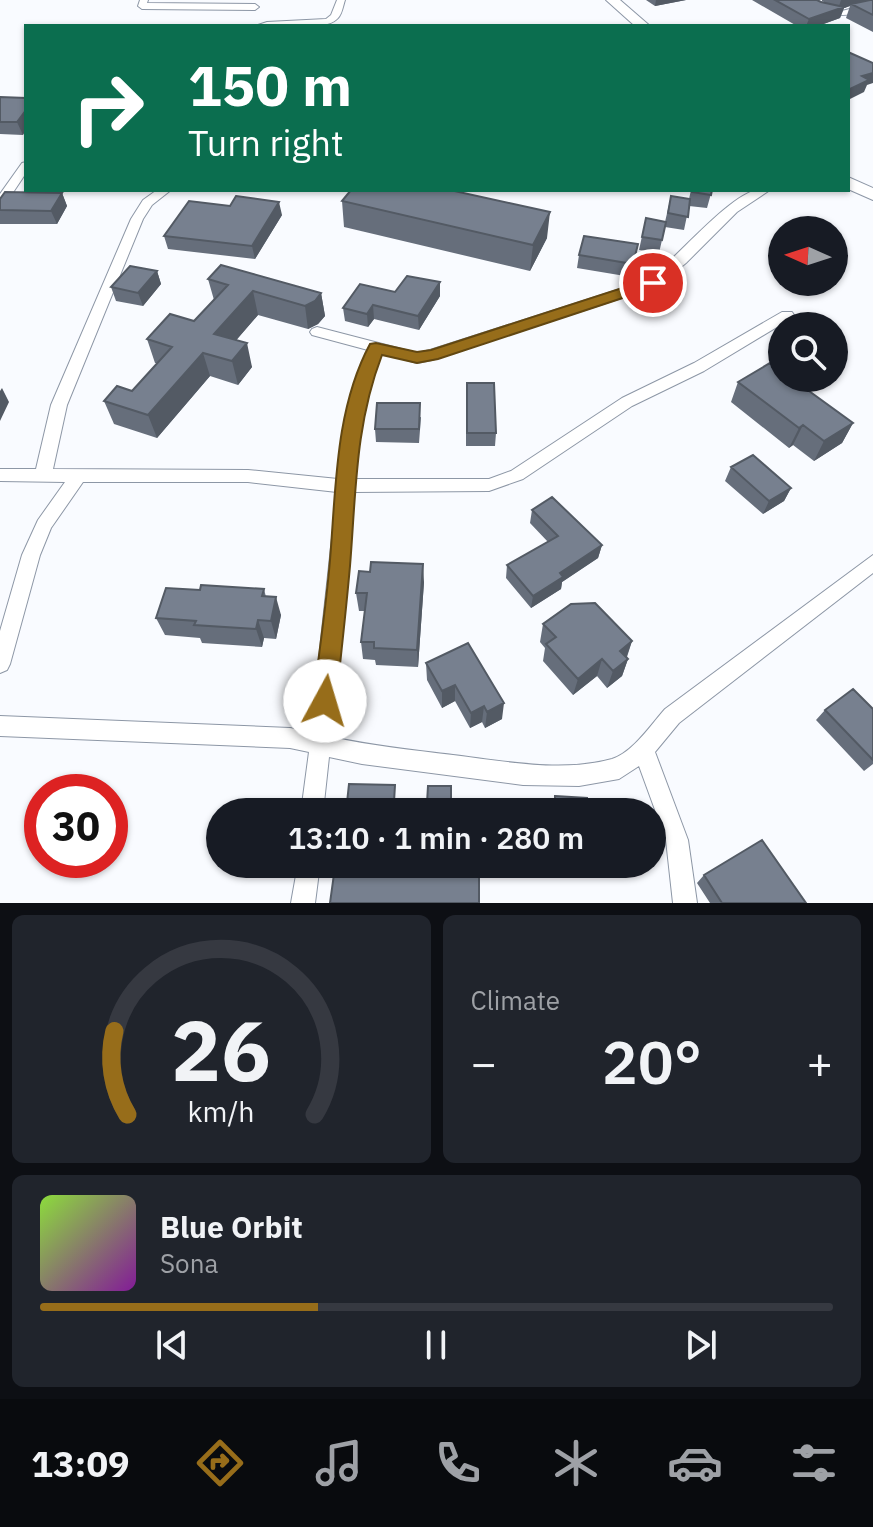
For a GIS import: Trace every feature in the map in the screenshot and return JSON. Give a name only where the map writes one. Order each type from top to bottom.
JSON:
[{"type":"main road","points":[[600,0],[627,24]]},
{"type":"main road","points":[[612,0],[641,24]]},
{"type":"main road","points":[[850,173],[873,184]]},
{"type":"main road","points":[[850,183],[873,195]]},
{"type":"street","points":[[144,0],[142,6],[255,8]]},
{"type":"street","points":[[267,24],[327,22],[336,16],[341,0]]},
{"type":"street","points":[[806,0],[835,16],[873,6]]},
{"type":"street","points":[[0,203],[24,168]]},
{"type":"street","points":[[43,475],[59,405],[92,322],[137,219],[147,203],[162,192]]},
{"type":"street","points":[[317,332],[417,358],[432,355],[653,283],[667,274],[729,211],[761,192]]},
{"type":"street","points":[[0,475],[248,476],[345,486],[489,485],[517,475],[627,402],[699,367],[768,326]]},
{"type":"street","points":[[314,798],[340,565],[348,449],[363,381],[376,348]]},
{"type":"street","points":[[0,664],[35,545],[44,525],[79,475]]},
{"type":"street","points":[[0,726],[290,738],[362,754],[469,768],[565,775],[619,768],[644,749],[672,716],[873,563]]},
{"type":"street","points":[[644,749],[677,840],[685,903]]},
{"type":"street","points":[[303,903],[307,878]]},
{"type":"building","points":[[775,0],[817,0],[844,7],[809,19]]},
{"type":"building","points":[[873,0],[873,15],[851,4]]},
{"type":"building","points":[[850,53],[873,63],[873,73],[862,76],[869,80],[850,89]]},
{"type":"building","points":[[0,97],[24,98],[24,113],[17,122],[0,122]]},
{"type":"building","points":[[5,192],[62,193],[51,211],[0,210],[0,199]]},
{"type":"building","points":[[349,192],[459,192],[550,212],[533,245],[342,201]]},
{"type":"building","points":[[236,196],[279,202],[252,246],[164,236],[189,201],[230,206]]},
{"type":"building","points":[[671,196],[690,199],[688,217],[668,213]]},
{"type":"building","points":[[646,218],[666,222],[662,240],[642,237]]},
{"type":"building","points":[[584,236],[638,244],[633,264],[579,255]]},
{"type":"building","points":[[221,265],[321,293],[315,301],[305,306],[253,291],[214,334],[247,343],[232,361],[203,353],[148,415],[104,401],[117,386],[132,391],[172,347],[147,339],[170,314],[194,321],[228,285],[208,279]]},
{"type":"building","points":[[130,266],[157,271],[138,293],[111,287]]},
{"type":"building","points":[[407,276],[440,282],[418,316],[373,305],[367,314],[343,308],[360,284],[395,292]]},
{"type":"building","points":[[768,364],[768,392],[810,392],[853,423],[824,441],[803,425],[799,428],[738,382]]},
{"type":"building","points":[[467,383],[494,383],[496,433],[467,433]]},
{"type":"building","points":[[377,403],[420,403],[419,429],[375,429]]},
{"type":"building","points":[[753,455],[791,488],[769,501],[731,467]]},
{"type":"building","points":[[552,497],[602,545],[560,573],[563,577],[533,596],[507,565],[558,536],[532,510]]},
{"type":"building","points":[[371,562],[423,564],[417,650],[374,648],[374,642],[361,642],[367,593],[356,593],[359,571],[370,572]]},
{"type":"building","points":[[201,585],[264,589],[262,596],[276,597],[271,621],[258,620],[256,629],[194,625],[196,621],[156,618],[166,588],[200,590]]},
{"type":"building","points":[[595,603],[632,641],[620,651],[628,659],[613,671],[602,659],[578,679],[546,644],[556,637],[543,624],[571,604]]},
{"type":"building","points":[[468,643],[504,703],[487,712],[484,706],[471,713],[455,685],[442,691],[426,663]]},
{"type":"building","points":[[853,689],[873,709],[873,760],[825,710]]},
{"type":"building","points":[[349,784],[395,785],[394,798],[348,798]]},
{"type":"building","points":[[428,786],[451,786],[451,798],[427,798]]},
{"type":"building","points":[[762,840],[806,903],[722,903],[704,875]]},
{"type":"building","points":[[333,878],[479,878],[479,903],[330,903]]},
{"type":"route","points":[[325,701],[340,565],[348,449],[363,381],[376,348],[417,358],[432,355],[653,283]]}]
